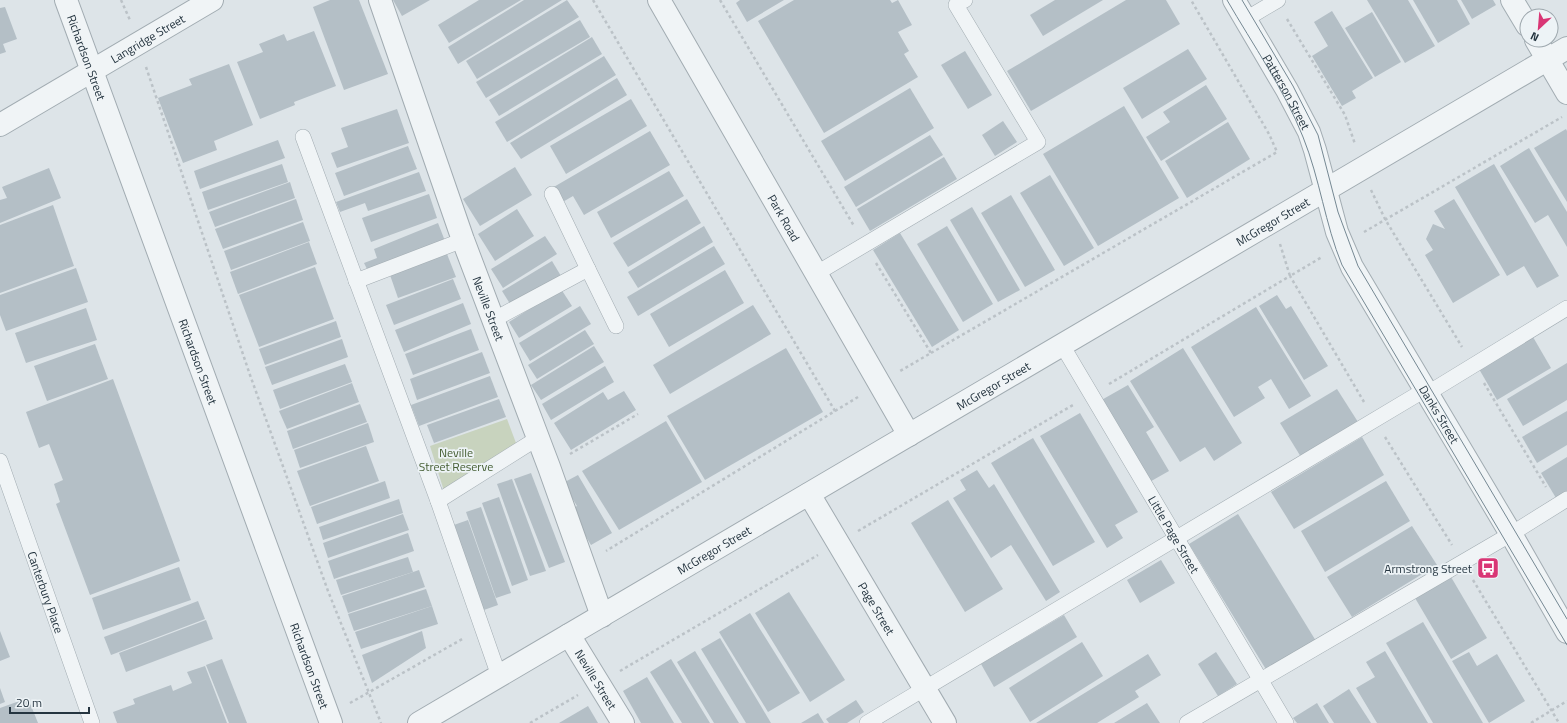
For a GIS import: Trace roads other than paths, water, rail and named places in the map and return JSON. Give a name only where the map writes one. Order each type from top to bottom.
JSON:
[{"type":"street","name":"Richardson Street","points":[[66,0],[330,719]]},
{"type":"street","name":"Langridge Street","points":[[0,125],[212,0]]},
{"type":"street","name":"Neville Street","points":[[380,0],[463,240],[549,467],[602,616]]},
{"type":"street","name":"Park Road","points":[[659,0],[909,435]]},
{"type":"street","name":"Patterson Street","points":[[1234,0],[1302,118],[1315,150],[1326,190]]},
{"type":"street","points":[[1512,0],[1519,12]]},
{"type":"street","points":[[1541,48],[1567,93]]},
{"type":"street","name":"McGregor Street","points":[[419,723],[1567,48]]},
{"type":"street","name":"Danks Street","points":[[1326,190],[1337,232],[1352,268],[1511,534],[1567,632]]},
{"type":"street","name":"Page Street","points":[[809,494],[945,723]]},
{"type":"street","name":"Neville Street","points":[[569,635],[600,683],[623,723]]},
{"type":"lane","points":[[817,273],[1038,142],[956,5],[965,0]]},
{"type":"lane","points":[[1246,19],[1277,1]]},
{"type":"lane","points":[[303,137],[438,501],[499,676]]},
{"type":"lane","points":[[552,194],[616,326]]},
{"type":"lane","points":[[356,281],[463,240]]},
{"type":"lane","points":[[493,320],[588,269]]},
{"type":"lane","points":[[867,723],[1418,394],[1433,390],[1567,308]]},
{"type":"lane","name":"Little Page Street","points":[[1062,345],[1286,723]]},
{"type":"lane","points":[[438,501],[538,438]]},
{"type":"lane","name":"Canterbury Place","points":[[0,461],[92,723]]},
{"type":"lane","points":[[1187,723],[1511,534],[1562,502]]},
{"type":"tram line","points":[[1227,0],[1268,67],[1287,102],[1303,137],[1314,169],[1331,234],[1342,265],[1567,645]]},
{"type":"tram line","points":[[1242,0],[1293,86],[1318,135],[1338,212],[1358,266],[1567,619]]},
{"type":"place","name":"Armstrong Street","points":[[1488,568]]},
{"type":"park label","name":"Neville Street Reserve","points":[[456,459]]}]
